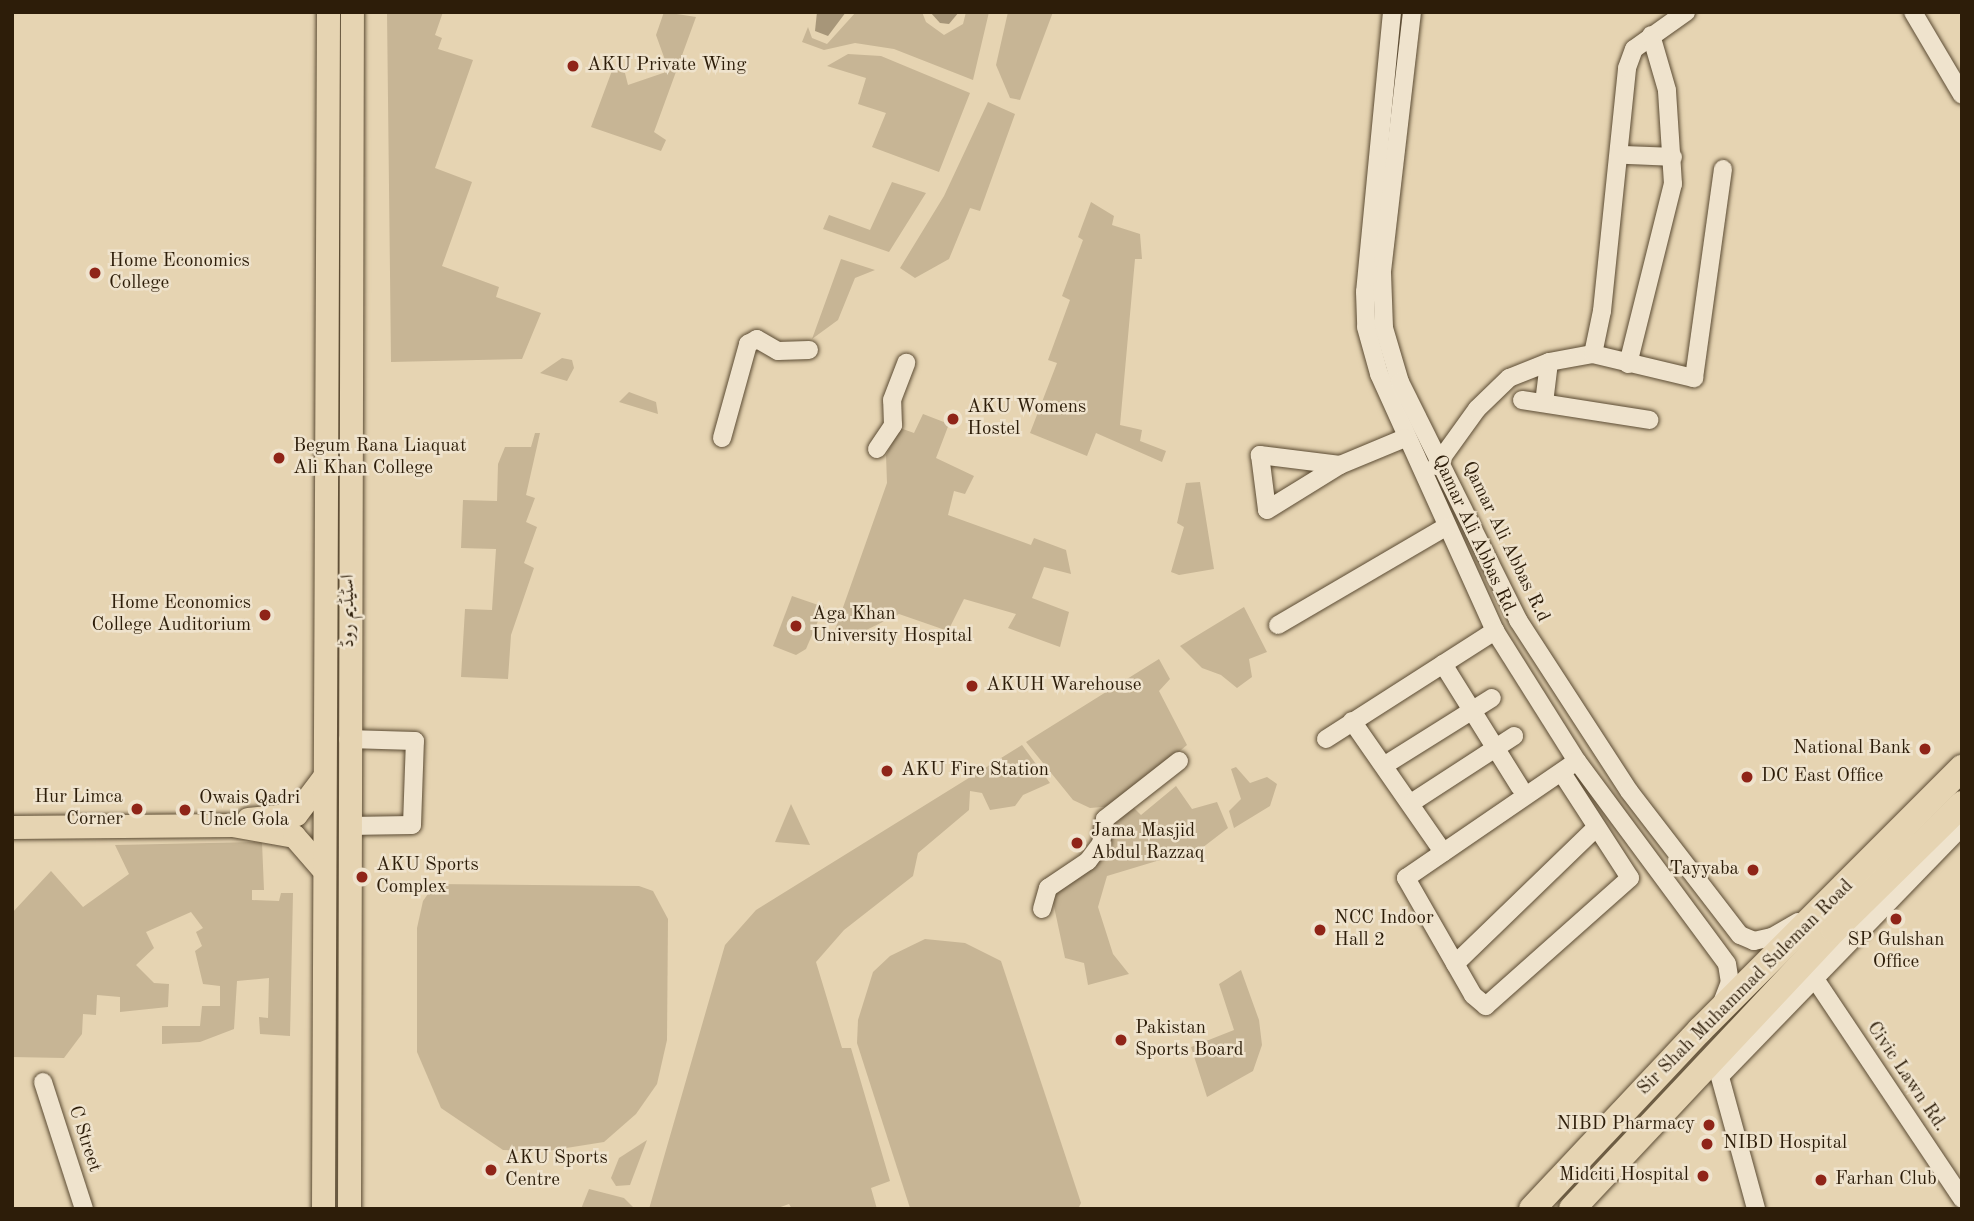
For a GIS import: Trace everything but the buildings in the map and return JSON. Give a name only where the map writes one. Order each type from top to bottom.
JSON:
[{"type":"highway","name":"Sir Shah Muhammad Suleman Road","points":[[1532,1209],[1718,1012],[1832,903],[1962,768]]},
{"type":"highway","name":"Sir Shah Muhammad Suleman Road","points":[[1573,1209],[1717,1066],[1962,804]]},
{"type":"main road","name":"اسٹیڈیم روڈ","points":[[323,1209],[321,867],[328,12]]},
{"type":"main road","name":"اسٹیڈیم روڈ","points":[[349,1209],[348,739],[352,12]]},
{"type":"main road","points":[[327,111],[350,112]]},
{"type":"main road","points":[[232,825],[254,816],[296,814],[323,778]]},
{"type":"main road","points":[[12,827],[232,825],[287,833],[321,867]]},
{"type":"street","name":"Qamar Ali Abbas Rd.","points":[[1392,12],[1365,292],[1367,327],[1379,373],[1422,477],[1495,631],[1577,761],[1727,964],[1730,982],[1718,1012]]},
{"type":"street","name":"Qamar Ali Abbas R.d","points":[[1412,12],[1382,307],[1400,382],[1443,461],[1518,620],[1629,791],[1740,934],[1754,941],[1772,937],[1832,903]]},
{"type":"street","points":[[1593,354],[1602,311],[1627,68],[1634,49],[1686,12]]},
{"type":"street","points":[[1913,12],[1962,95]]},
{"type":"street","points":[[1628,364],[1673,184],[1674,157],[1667,90],[1651,35]]},
{"type":"street","points":[[1626,155],[1674,157]]},
{"type":"street","points":[[1422,477],[1443,461],[1478,409],[1509,378],[1549,362],[1593,354],[1689,379],[1698,374],[1723,169]]},
{"type":"street","points":[[722,438],[748,344],[757,339],[778,351],[809,350]]},
{"type":"street","points":[[1544,403],[1549,362]]},
{"type":"street","points":[[877,449],[893,425],[894,393],[906,363]]},
{"type":"street","points":[[1522,400],[1649,420]]},
{"type":"street","points":[[1340,465],[1260,455],[1267,510],[1340,465],[1405,438]]},
{"type":"street","points":[[1278,625],[1446,527]]},
{"type":"street","points":[[1326,738],[1495,631]]},
{"type":"street","points":[[1443,664],[1520,787]]},
{"type":"street","points":[[1385,765],[1492,698]]},
{"type":"street","points":[[1352,721],[1443,852]]},
{"type":"street","points":[[1411,803],[1514,737]]},
{"type":"street","points":[[348,739],[415,741],[412,825],[348,826]]},
{"type":"street","points":[[1042,909],[1048,888],[1088,861],[1101,844],[1105,819],[1179,761]]},
{"type":"street","points":[[1562,773],[1630,878],[1486,1006],[1473,995],[1406,878],[1577,761]]},
{"type":"street","points":[[1612,807],[1629,791]]},
{"type":"street","points":[[1756,1209],[1717,1066],[1815,979],[1962,826]]},
{"type":"street","points":[[1455,964],[1596,828]]},
{"type":"street","name":"Civic Lawn Rd.","points":[[1815,979],[1962,1199]]},
{"type":"street","name":"C Street","points":[[43,1082],[85,1209]]},
{"type":"shaded area","points":[[387,12],[443,12],[435,35],[442,38],[438,49],[473,60],[435,168],[472,182],[442,266],[499,287],[496,297],[541,313],[522,359],[391,362]]},
{"type":"shaded area","points":[[664,12],[696,17],[654,132],[666,140],[661,151],[591,127],[613,68],[625,73],[628,85],[669,71],[656,35]]},
{"type":"shaded area","points":[[817,12],[846,12],[828,36],[815,31]]},
{"type":"shaded area","points":[[856,12],[922,12],[926,22],[944,35],[963,24],[966,12],[989,12],[973,80],[894,49],[855,43],[824,50],[802,42],[808,27],[812,38],[827,44]]},
{"type":"shaded area","points":[[930,12],[959,12],[949,24],[940,23]]},
{"type":"shaded area","points":[[1008,12],[1053,12],[1020,100],[1010,98],[996,65]]},
{"type":"shaded area","points":[[848,54],[881,56],[970,93],[939,172],[872,147],[886,113],[858,104],[866,78],[827,66]]},
{"type":"shaded area","points":[[988,102],[1015,114],[980,211],[970,208],[949,259],[915,278],[900,268],[944,196]]},
{"type":"shaded area","points":[[892,182],[926,193],[889,252],[823,229],[829,215],[870,230]]},
{"type":"shaded area","points":[[1091,202],[1114,216],[1112,225],[1140,234],[1142,259],[1135,259],[1120,425],[1142,430],[1140,441],[1166,451],[1162,462],[1096,433],[1087,456],[1030,433],[1057,363],[1048,360],[1070,300],[1062,296],[1083,240],[1078,237]]},
{"type":"shaded area","points":[[841,259],[875,270],[855,278],[838,320],[812,339]]},
{"type":"shaded area","points":[[562,358],[572,360],[574,368],[567,381],[540,373]]},
{"type":"shaded area","points":[[629,392],[656,402],[658,414],[619,402]]},
{"type":"shaded area","points":[[923,414],[949,424],[936,458],[974,476],[965,494],[954,491],[948,515],[1031,545],[1034,538],[1066,550],[1071,574],[1044,567],[1032,598],[1069,612],[1060,647],[1008,628],[1016,614],[964,599],[948,631],[899,614],[848,639],[835,630],[887,483],[886,455],[900,428],[914,433]]},
{"type":"shaded area","points":[[535,433],[540,433],[526,495],[535,498],[526,522],[537,527],[524,563],[534,568],[511,635],[508,679],[461,677],[465,609],[492,610],[496,549],[461,548],[463,500],[497,501],[498,464],[505,447],[531,447]]},
{"type":"shaded area","points":[[1200,482],[1214,569],[1179,575],[1171,572],[1184,527],[1177,523],[1186,483]]},
{"type":"shaded area","points":[[792,596],[824,607],[806,649],[796,655],[773,646]]},
{"type":"shaded area","points":[[1244,607],[1267,652],[1249,659],[1252,677],[1237,688],[1221,675],[1202,668],[1180,646]]},
{"type":"shaded area","points":[[1159,659],[1170,679],[1159,691],[1187,745],[1114,806],[1090,808],[1073,800],[1026,742]]},
{"type":"shaded area","points":[[1022,745],[1050,783],[1023,795],[1015,806],[990,810],[982,793],[970,791],[969,810],[918,853],[913,876],[844,930],[816,962],[842,1048],[851,1048],[890,1181],[871,1188],[877,1209],[792,1209],[789,1204],[775,1209],[649,1209],[725,945],[756,910]]},
{"type":"shaded area","points":[[1236,767],[1250,783],[1267,777],[1277,784],[1270,806],[1234,828],[1229,811],[1241,799],[1231,769]]},
{"type":"shaded area","points":[[1176,786],[1192,809],[1217,802],[1228,828],[1189,858],[1170,857],[1107,876],[1098,907],[1113,954],[1129,974],[1088,985],[1084,963],[1065,958],[1052,897],[1111,822],[1132,806],[1141,815]]},
{"type":"shaded area","points":[[791,804],[810,845],[775,842]]},
{"type":"shaded area","points":[[262,842],[264,890],[252,890],[252,900],[279,901],[281,893],[293,893],[290,1036],[260,1034],[259,1017],[268,1018],[269,978],[237,981],[234,1029],[200,1042],[162,1044],[162,1026],[200,1026],[202,1006],[220,1006],[220,986],[203,984],[195,951],[202,946],[196,932],[203,928],[191,912],[146,932],[154,948],[136,965],[154,983],[169,984],[168,1007],[120,1012],[120,997],[97,995],[96,1015],[83,1014],[82,1034],[64,1058],[12,1057],[12,913],[51,871],[83,907],[129,874],[115,845]]},
{"type":"shaded area","points":[[435,884],[639,886],[653,891],[668,919],[667,1040],[657,1084],[636,1114],[604,1142],[541,1152],[503,1150],[441,1108],[417,1052],[417,928],[423,901]]},
{"type":"shaded area","points":[[925,939],[965,943],[1001,961],[1081,1203],[1078,1209],[910,1208],[857,1043],[858,1020],[873,972],[890,956]]},
{"type":"shaded area","points":[[1241,970],[1259,1020],[1262,1045],[1253,1071],[1207,1097],[1191,1047],[1234,1030],[1219,984]]},
{"type":"shaded area","points":[[647,1140],[630,1185],[616,1186],[611,1178],[619,1158]]},
{"type":"shaded area","points":[[589,1189],[624,1198],[635,1209],[581,1209]]},
{"type":"place","name":"AKU Private Wing","points":[[573,66]]},
{"type":"place","name":"Home Economics College","points":[[95,273]]},
{"type":"place","name":"AKU Womens Hostel","points":[[953,419]]},
{"type":"place","name":"Begum Rana Liaquat Ali Khan College","points":[[279,458]]},
{"type":"place","name":"Home Economics College Auditorium","points":[[265,615]]},
{"type":"place","name":"Aga Khan University Hospital","points":[[796,626]]},
{"type":"place","name":"AKUH Warehouse","points":[[972,686]]},
{"type":"place","name":"National Bank","points":[[1925,749]]},
{"type":"place","name":"AKU Fire Station","points":[[887,771]]},
{"type":"place","name":"DC East Office","points":[[1747,777]]},
{"type":"place","name":"Hur Limca Corner","points":[[137,809]]},
{"type":"place","name":"Owais Qadri Uncle Gola","points":[[185,810]]},
{"type":"place","name":"Jama Masjid Abdul Razzaq","points":[[1077,843]]},
{"type":"place","name":"Tayyaba","points":[[1753,870]]},
{"type":"place","name":"AKU Sports Complex","points":[[362,877]]},
{"type":"place","name":"SP Gulshan Office","points":[[1896,919]]},
{"type":"place","name":"NCC Indoor Hall 2","points":[[1320,930]]},
{"type":"place","name":"Pakistan Sports Board","points":[[1121,1040]]},
{"type":"place","name":"NIBD Pharmacy","points":[[1709,1125]]},
{"type":"place","name":"NIBD Hospital","points":[[1707,1144]]},
{"type":"place","name":"AKU Sports Centre","points":[[491,1170]]},
{"type":"place","name":"Midciti Hospital","points":[[1703,1176]]},
{"type":"place","name":"Farhan Club","points":[[1821,1180]]}]
